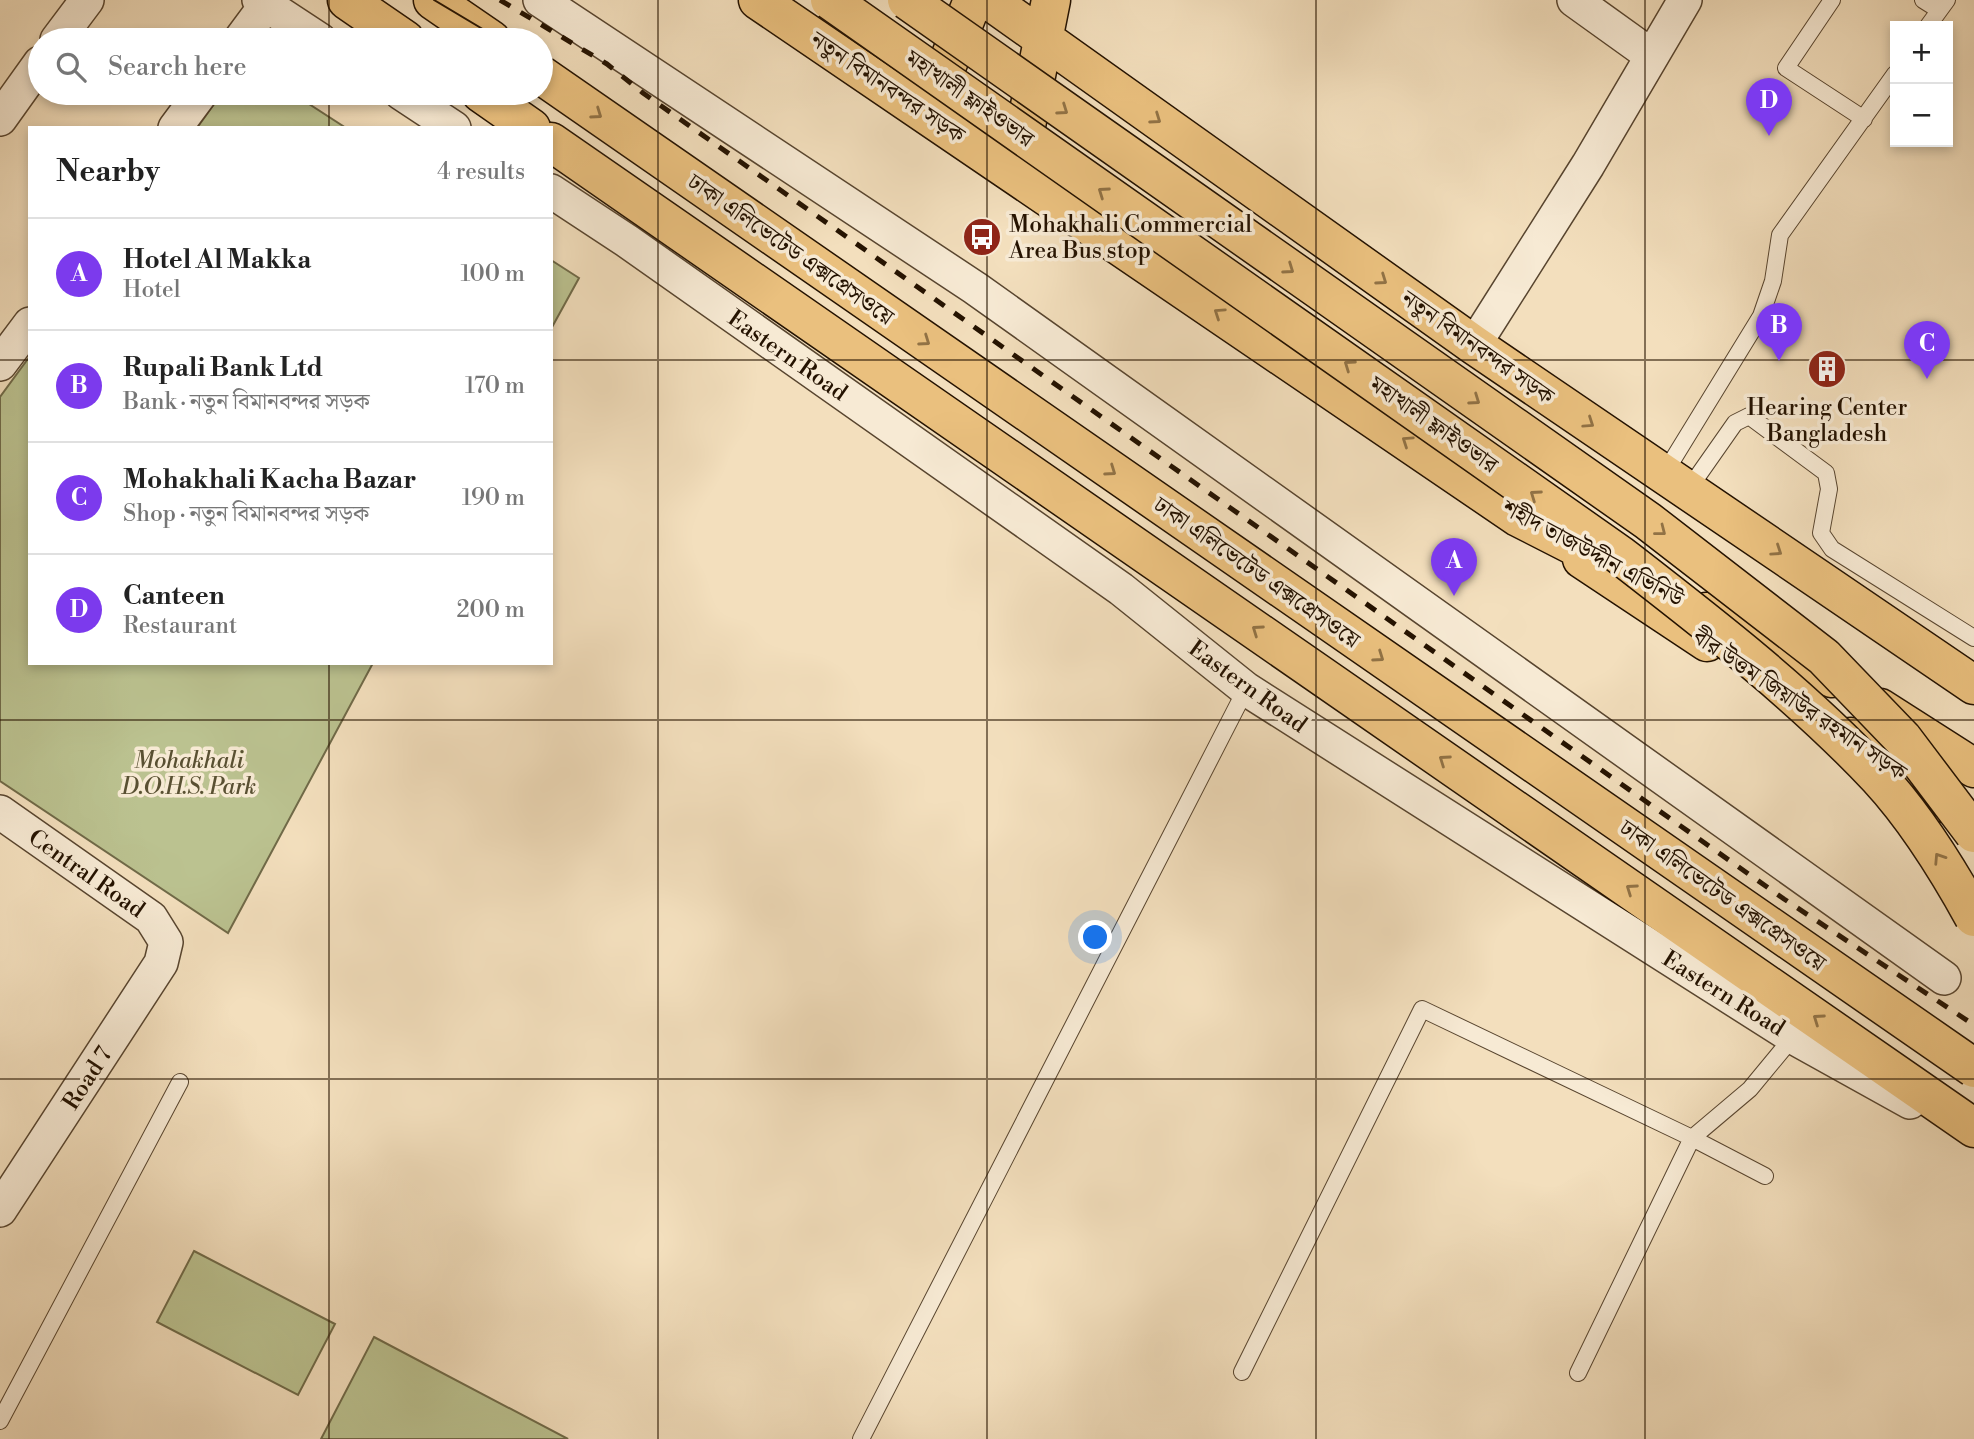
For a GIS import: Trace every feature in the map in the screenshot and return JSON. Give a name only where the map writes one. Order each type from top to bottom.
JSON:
[{"type":"main road","points":[[347,0],[388,28]]},
{"type":"main road","points":[[433,0],[474,28]]},
{"type":"main road","name":"নতুন বিমানবন্দর সড়ক","points":[[758,0],[1016,175]]},
{"type":"main road","name":"মহাখালী ফ্লাইওভার","points":[[830,0],[1620,555],[1756,662],[1878,777],[1923,833],[1974,917]]},
{"type":"main road","name":"মহাখালী ফ্লাইওভার","points":[[907,0],[1648,521],[1824,657],[1903,739],[1974,833]]},
{"type":"main road","points":[[928,114],[973,0]]},
{"type":"main road","name":"নতুন বিমানবন্দর সড়ক","points":[[989,0],[1474,345],[1974,685]]},
{"type":"main road","points":[[1016,175],[1041,37],[1051,0]]},
{"type":"main road","name":"ঢাকা এলিভেটেড এক্সপ্রেসওয়ে","points":[[553,83],[1974,1068]]},
{"type":"main road","points":[[498,105],[528,126]]},
{"type":"main road","name":"ঢাকা এলিভেটেড এক্সপ্রেসওয়ে","points":[[553,143],[1974,1128]]},
{"type":"main road","name":"শহীদ তাজউদ্দীন এভিনিউ","points":[[1016,175],[1518,517],[1807,662],[1974,768]]},
{"type":"main road","name":"বীর উত্তম জিয়াউর রহমান সড়ক","points":[[1518,517],[1921,784],[1974,826]]},
{"type":"main road","points":[[1826,584],[1854,617],[1901,659],[1974,710]]},
{"type":"street","points":[[66,28],[87,0]]},
{"type":"street","points":[[540,0],[975,288],[1944,978]]},
{"type":"street","points":[[1574,0],[1652,55]]},
{"type":"street","points":[[1474,345],[1588,165],[1685,0]]},
{"type":"street","points":[[247,28],[263,2],[302,28]]},
{"type":"street","points":[[0,119],[28,80]]},
{"type":"street","points":[[176,126],[192,105]]},
{"type":"street","points":[[419,105],[451,126]]},
{"type":"street","name":"Eastern Road","points":[[553,192],[638,248],[1121,589],[1246,690],[1793,1037],[1974,1136]]},
{"type":"street","points":[[0,364],[28,327]]},
{"type":"street","name":"Central Road","points":[[0,811],[151,918],[166,942]]},
{"type":"street","name":"Road 7","points":[[0,1210],[161,963],[166,942]]},
{"type":"lane","points":[[1832,0],[1786,68],[1864,119]]},
{"type":"lane","points":[[1923,0],[1943,5],[1932,21]]},
{"type":"lane","points":[[1676,482],[1761,316],[1773,281],[1780,236],[1890,81]]},
{"type":"lane","points":[[1676,482],[1735,423],[1749,416],[1826,472],[1829,489],[1821,533],[1832,549],[1974,638]]},
{"type":"lane","points":[[861,1439],[1246,690]]},
{"type":"lane","points":[[1242,1372],[1422,1009],[1692,1138],[1765,1176]]},
{"type":"lane","points":[[1578,1373],[1692,1138],[1750,1089],[1793,1037]]},
{"type":"lane","points":[[0,1421],[180,1082]]},
{"type":"green space","points":[[213,105],[311,105],[343,126],[198,126]]},
{"type":"green space","points":[[553,261],[579,278],[553,325]]},
{"type":"green space","name":"Mohakhali D.O.H.S. Park","points":[[28,359],[28,665],[372,665],[228,933],[0,781],[0,397]]},
{"type":"green space","points":[[194,1251],[335,1324],[298,1395],[157,1322]]},
{"type":"green space","points":[[374,1337],[568,1439],[321,1439]]},
{"type":"tram line","points":[[434,0],[481,28]]},
{"type":"tram line","points":[[553,71],[590,93],[625,122],[1765,927],[1974,1064]]},
{"type":"railway","points":[[500,0],[547,28]]},
{"type":"railway","points":[[553,32],[607,64],[643,93],[1784,899],[1974,1025]]},
{"type":"place","name":"Canteen","points":[[1769,136]]},
{"type":"place","name":"Mohakhali Commercial Area Bus stop","points":[[982,237]]},
{"type":"place","name":"Rupali Bank Ltd","points":[[1779,361]]},
{"type":"place","name":"Hearing Center Bangladesh","points":[[1827,369]]},
{"type":"place","name":"Mohakhali Kacha Bazar","points":[[1927,379]]},
{"type":"place","name":"Hotel Al Makka","points":[[1454,596]]}]
